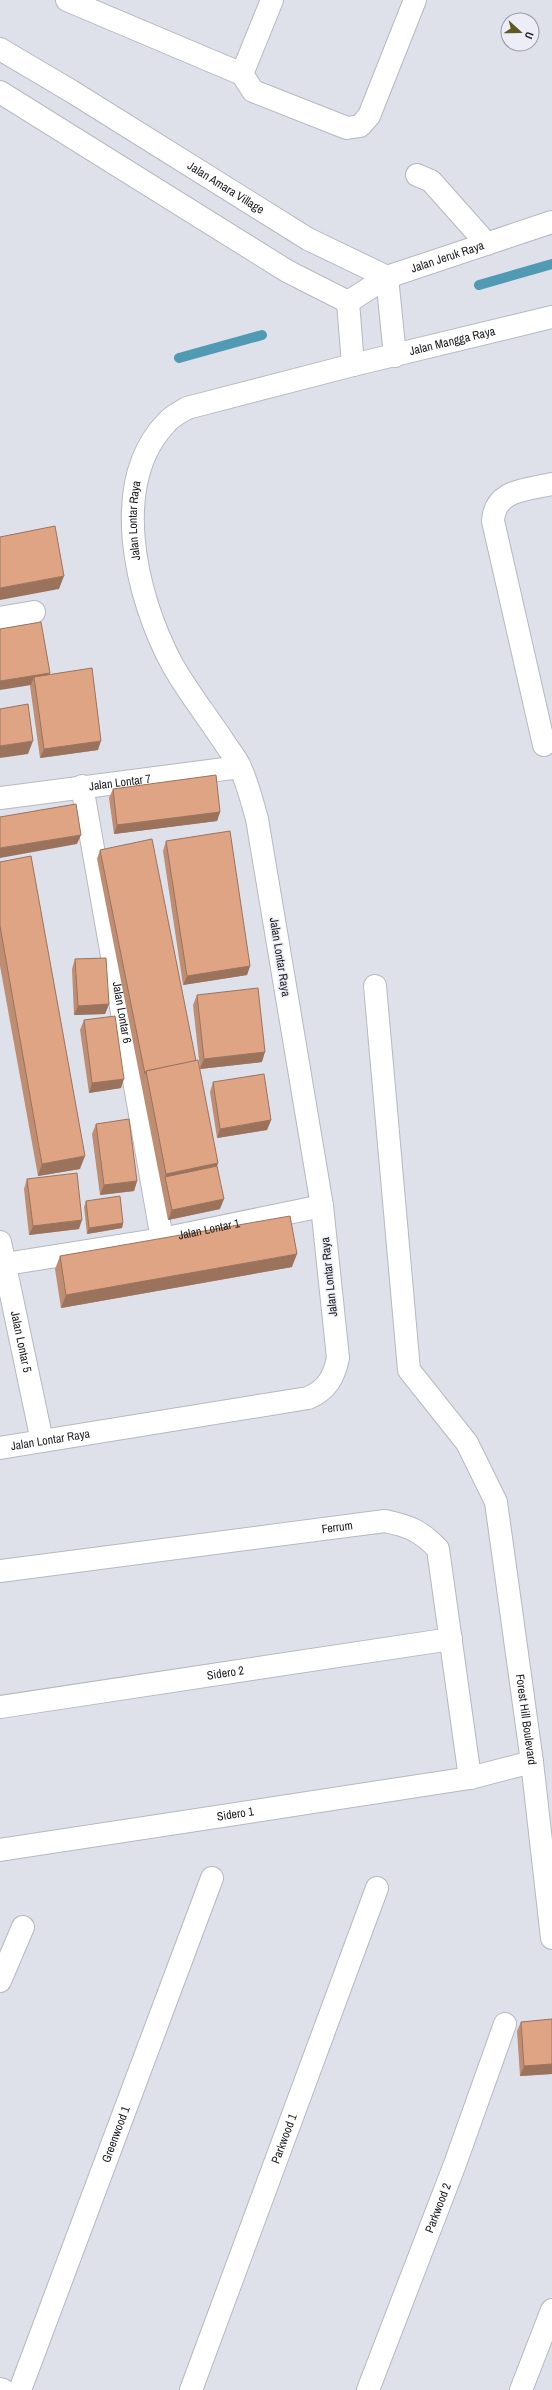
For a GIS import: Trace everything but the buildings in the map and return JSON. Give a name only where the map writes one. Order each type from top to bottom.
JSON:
[{"type":"street","points":[[67,0],[242,74],[253,91],[347,128],[360,126],[368,116],[415,0]]},
{"type":"street","points":[[242,74],[272,0]]},
{"type":"street","name":"Jalan Amara Village","points":[[0,49],[72,91],[308,240],[387,277]]},
{"type":"street","points":[[0,92],[287,271],[348,302],[353,365]]},
{"type":"street","points":[[417,175],[431,181],[487,244]]},
{"type":"street","name":"Jalan Jeruk Raya","points":[[348,302],[387,277],[552,222]]},
{"type":"street","points":[[387,277],[396,356]]},
{"type":"street","name":"Jalan Mangga Raya","points":[[353,365],[396,356],[552,317]]},
{"type":"street","name":"Jalan Lontar Raya","points":[[0,1448],[308,1398],[319,1393],[329,1384],[335,1371],[338,1358],[322,1206],[257,819],[240,767],[172,663],[146,600],[139,572],[133,512],[136,485],[142,462],[154,439],[168,421],[187,408],[353,365]]},
{"type":"street","points":[[544,745],[493,521],[497,505],[508,494],[552,484]]},
{"type":"street","points":[[0,618],[34,612]]},
{"type":"street","name":"Jalan Lontar 7","points":[[0,798],[82,786],[240,767]]},
{"type":"street","name":"Jalan Lontar 6","points":[[82,786],[162,1239]]},
{"type":"street","name":"Forest Hill Boulevard","points":[[375,986],[409,1370],[467,1443],[496,1502],[532,1762],[552,1938]]},
{"type":"street","name":"Jalan Lontar 1","points":[[2,1265],[162,1239],[322,1206]]},
{"type":"street","name":"Jalan Lontar 5","points":[[0,1242],[2,1265],[42,1441]]},
{"type":"street","name":"Ferrum","points":[[0,1571],[384,1521],[406,1526],[425,1535],[438,1549],[470,1778]]},
{"type":"street","name":"Sidero 2","points":[[0,1707],[451,1639]]},
{"type":"street","name":"Sidero 1","points":[[0,1850],[470,1778],[532,1762]]},
{"type":"street","name":"Greenwood 1","points":[[20,2390],[212,1878]]},
{"type":"street","name":"Parkwood 1","points":[[191,2390],[377,1888]]},
{"type":"street","points":[[0,1981],[24,1927]]},
{"type":"street","name":"Parkwood 2","points":[[368,2390],[455,2164],[505,2024]]},
{"type":"street","points":[[521,2390],[552,2310]]},
{"type":"waterway","points":[[479,285],[552,264]]},
{"type":"waterway","points":[[179,358],[262,335]]}]
